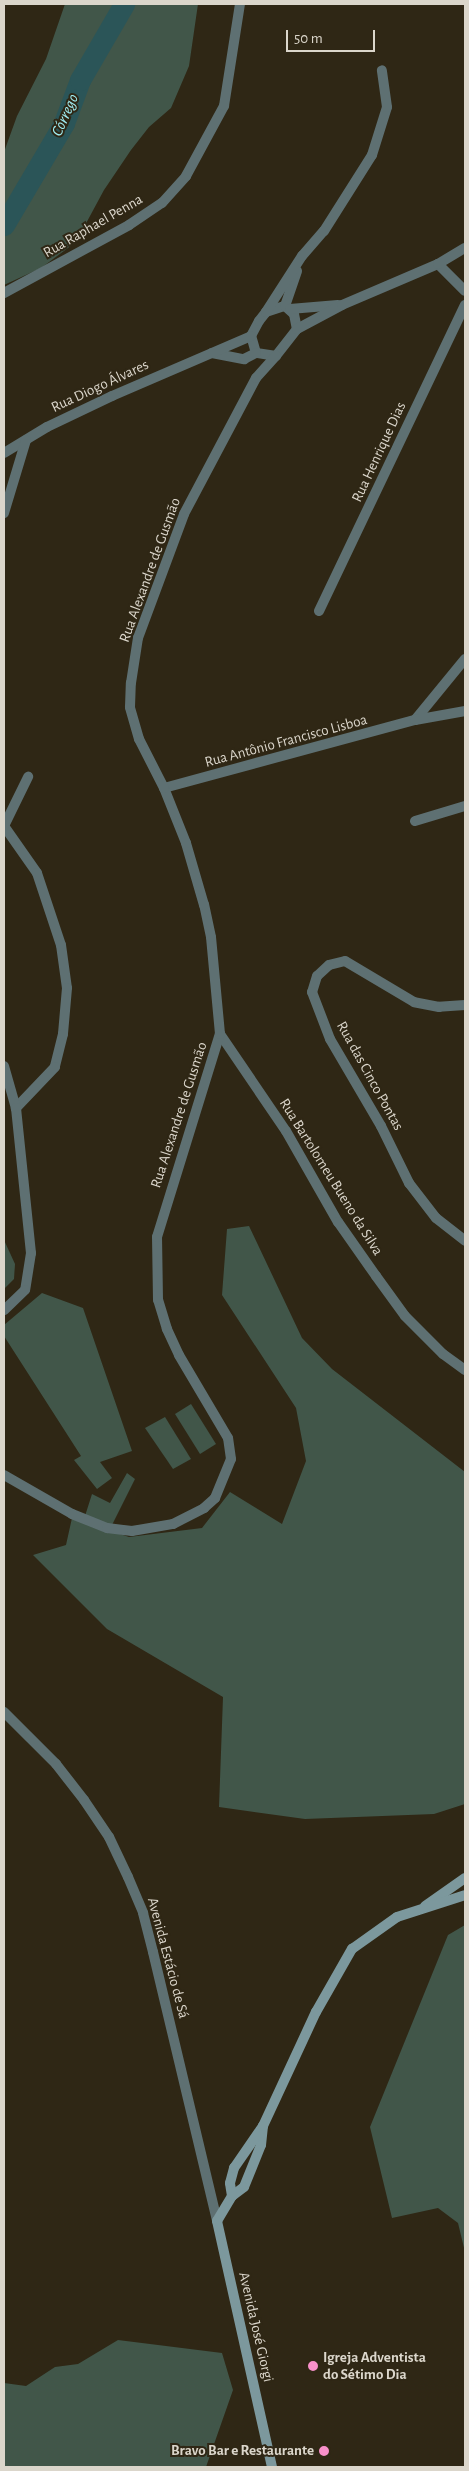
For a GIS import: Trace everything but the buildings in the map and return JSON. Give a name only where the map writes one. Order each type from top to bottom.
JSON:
[{"type":"street","name":"Rua Raphael Penna","points":[[4,293],[129,225],[162,203],[186,176],[224,106],[240,4]]},
{"type":"street","points":[[257,354],[251,336],[302,256],[324,231],[372,155],[387,107],[382,70]]},
{"type":"street","points":[[212,353],[244,359],[257,354],[276,356],[297,329],[342,305],[438,264],[463,251]]},
{"type":"street","points":[[288,307],[302,256]]},
{"type":"street","points":[[438,264],[465,290]]},
{"type":"street","points":[[266,312],[288,307],[342,305]]},
{"type":"street","name":"Rua Henrique Dias","points":[[319,611],[465,305]]},
{"type":"street","points":[[288,307],[297,320],[297,329]]},
{"type":"street","name":"Rua Diogo Álvares","points":[[4,453],[112,396],[251,336]]},
{"type":"street","name":"Rua Alexandre de Gusmão","points":[[256,378],[257,354]]},
{"type":"street","name":"Rua Alexandre de Gusmão","points":[[4,1476],[72,1514],[106,1528],[132,1531],[189,1518],[215,1498],[223,1483],[231,1459],[228,1438],[166,1329],[158,1300],[156,1276],[157,1237],[220,1034],[211,936],[204,904],[186,843],[164,788],[138,739],[130,707],[138,638],[184,514],[256,378],[276,356]]},
{"type":"street","points":[[4,513],[26,440]]},
{"type":"street","points":[[4,476],[12,484]]},
{"type":"street","points":[[415,720],[465,658]]},
{"type":"street","name":"Rua Antônio Francisco Lisboa","points":[[164,788],[415,720],[465,711]]},
{"type":"street","points":[[16,1108],[55,1067],[63,1034],[67,988],[61,945],[37,874],[4,826],[28,778]]},
{"type":"street","points":[[415,821],[465,806]]},
{"type":"street","name":"Rua das Cinco Pontas","points":[[465,1005],[439,1007],[414,1002],[345,961],[329,965],[317,976],[312,992],[330,1039],[381,1126],[410,1184],[436,1218],[465,1242]]},
{"type":"street","name":"Rua Bartolomeu Bueno da Silva","points":[[220,1034],[286,1131],[338,1222],[405,1316],[443,1354],[465,1370]]},
{"type":"street","points":[[4,1066],[16,1108],[31,1252],[24,1290],[4,1310]]},
{"type":"street","name":"Avenida Estácio de Sá","points":[[4,1712],[56,1764],[84,1800],[109,1837],[128,1877],[143,1913],[217,2221]]},
{"type":"street","points":[[232,2196],[230,2183],[234,2168],[264,2126],[316,2012],[352,1949],[377,1929],[421,1908],[465,1878]]},
{"type":"street","points":[[421,1908],[452,1902],[465,1895]]},
{"type":"street","points":[[217,2221],[232,2196],[244,2187],[261,2145],[264,2126]]},
{"type":"street","name":"Avenida José Giorgi","points":[[217,2221],[272,2467]]},
{"type":"green space","points":[[65,4],[198,4],[189,66],[171,108],[149,127],[131,150],[104,190],[76,242],[41,268],[4,285],[4,152],[17,116],[46,59]]},
{"type":"green space","points":[[249,1226],[302,1338],[332,1369],[465,1472],[465,1804],[434,1814],[305,1819],[219,1807],[223,1697],[107,1629],[33,1555],[66,1545],[72,1518],[129,1537],[202,1528],[230,1492],[282,1524],[306,1461],[296,1408],[222,1295],[227,1229]]},
{"type":"green space","points":[[4,1240],[15,1264],[14,1279],[4,1289]]},
{"type":"green space","points":[[42,1293],[83,1308],[132,1451],[100,1462],[112,1478],[97,1489],[74,1460],[81,1456],[4,1336],[4,1325]]},
{"type":"green space","points":[[191,1404],[216,1444],[200,1454],[175,1414]]},
{"type":"green space","points":[[165,1417],[191,1459],[173,1469],[145,1428]]},
{"type":"green space","points":[[127,1473],[135,1479],[111,1527],[85,1516],[92,1494],[110,1503]]},
{"type":"green space","points":[[465,1925],[465,2252],[458,2223],[438,2208],[392,2218],[370,2127],[448,1935]]},
{"type":"green space","points":[[118,2340],[222,2353],[233,2390],[206,2467],[4,2467],[4,2383],[26,2386],[55,2367],[78,2364]]},
{"type":"waterway","name":"Córrego","points":[[4,225],[64,123],[80,80],[124,4]]},
{"type":"place","name":"Igreja Adventista do Sétimo Dia","points":[[313,2366]]},
{"type":"place","name":"Bravo Bar e Restaurante","points":[[324,2451]]}]
